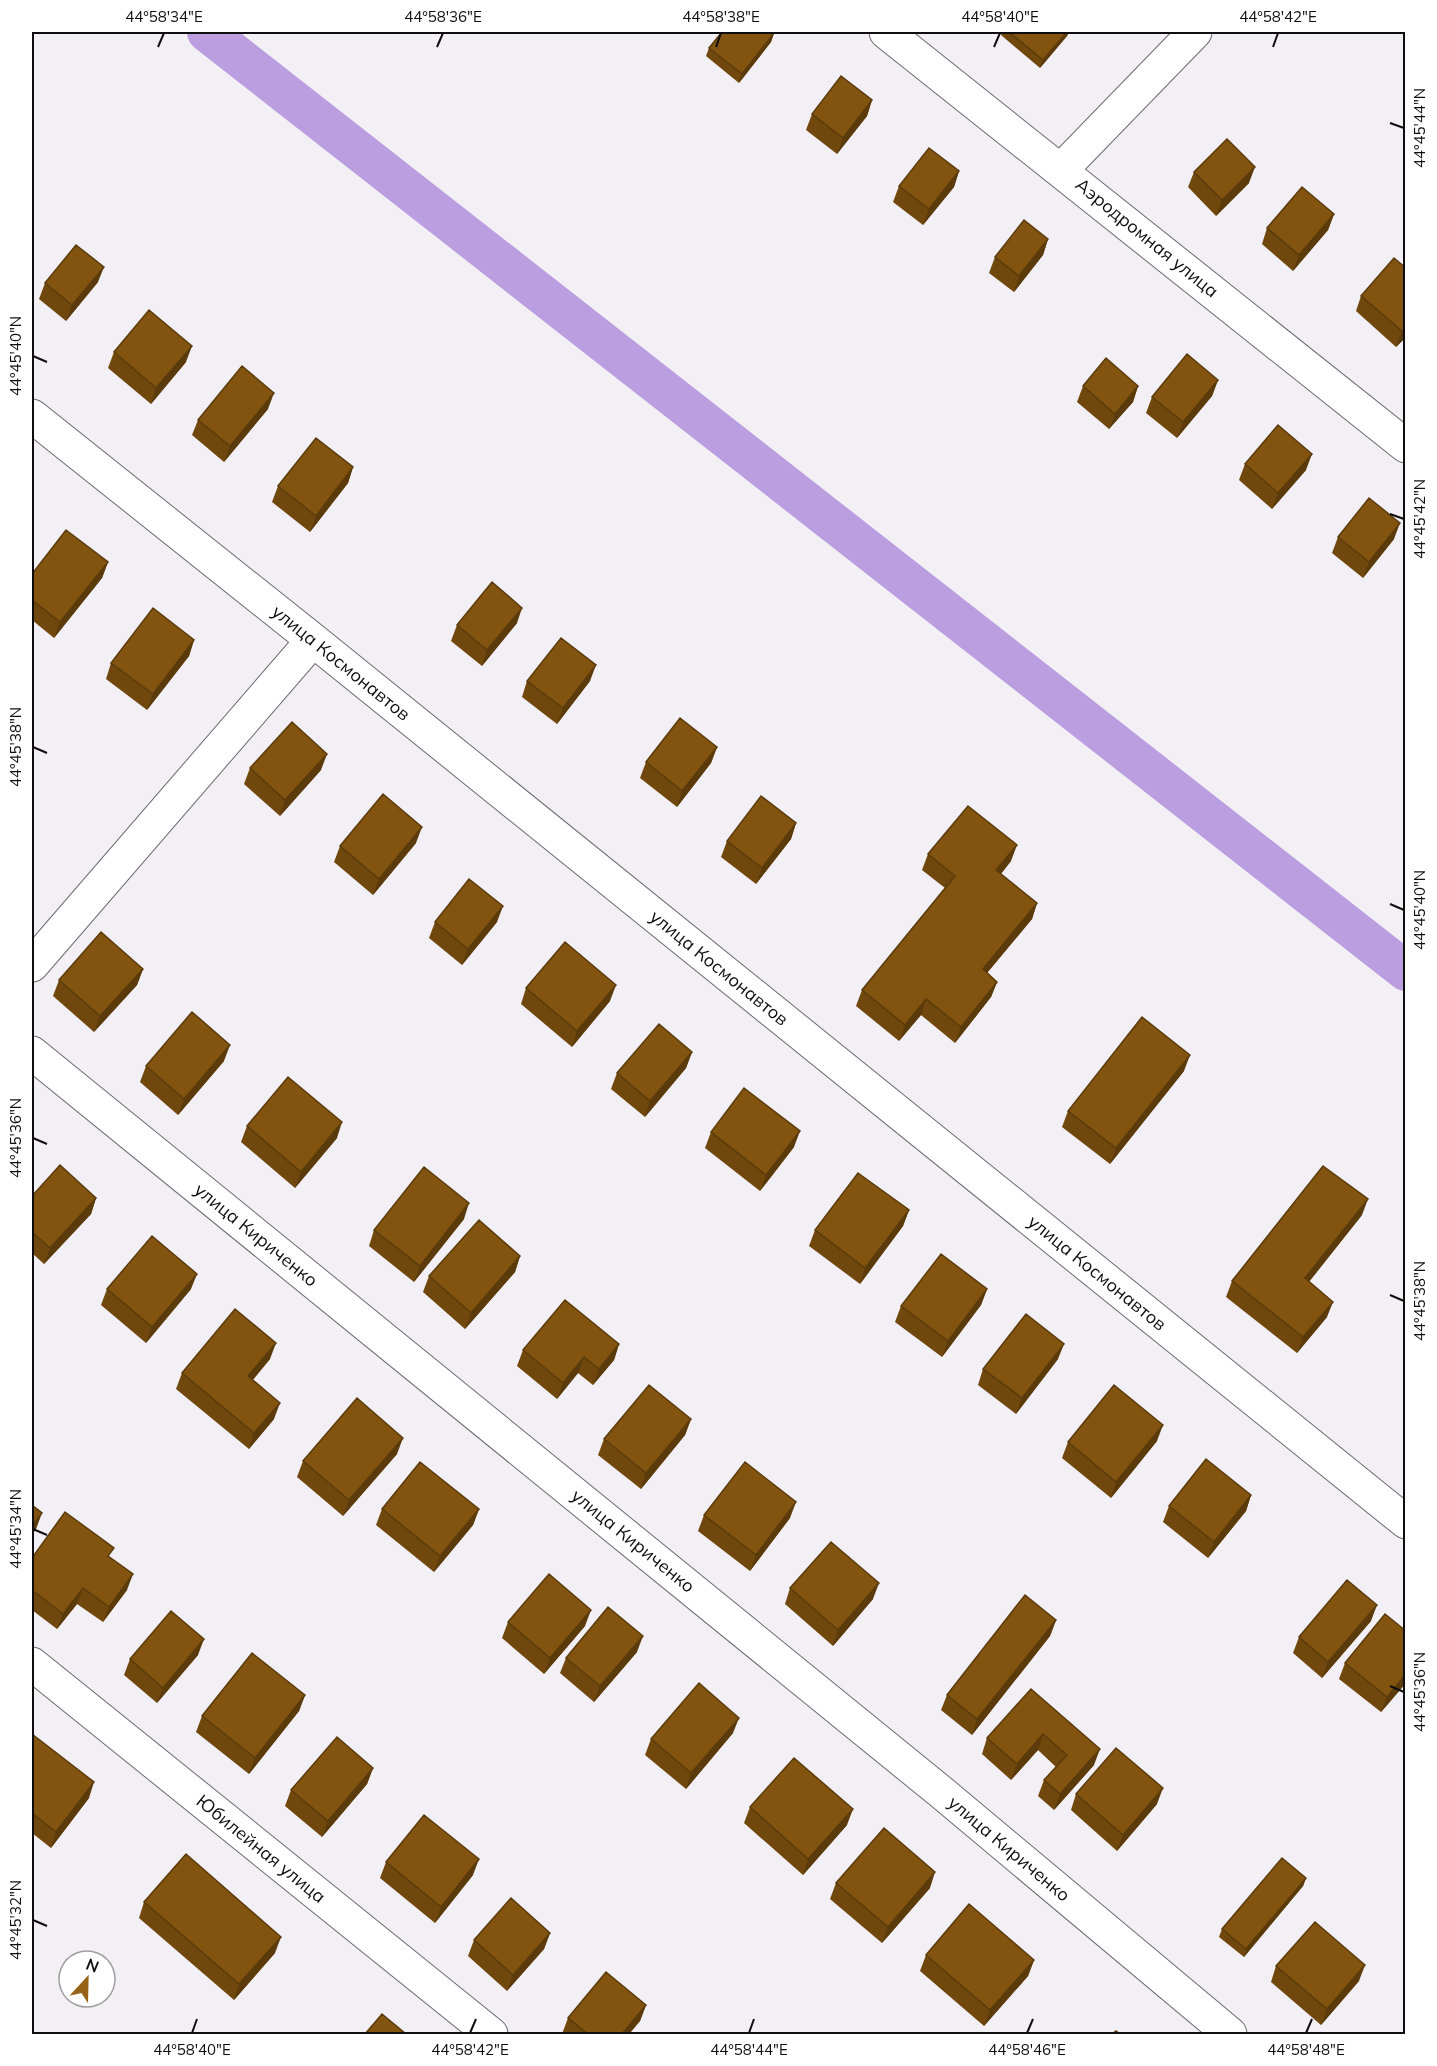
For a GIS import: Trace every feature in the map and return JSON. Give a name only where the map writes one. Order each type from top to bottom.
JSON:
[{"type":"street","name":"Аэродромная улица","points":[[886,32],[1062,169],[1406,446]]},
{"type":"street","points":[[1062,169],[1195,32]]},
{"type":"street","name":"улица Космонавтов","points":[[32,416],[1406,1522]]},
{"type":"street","points":[[32,965],[313,640]]},
{"type":"street","name":"улица Кириченко","points":[[32,1053],[932,1785],[1230,2034]]},
{"type":"street","name":"Юбилейная улица","points":[[32,1664],[491,2034]]},
{"type":"building","points":[[722,32],[774,33],[742,74],[709,48]]},
{"type":"building","points":[[1009,32],[1067,32],[1043,60]]},
{"type":"building","points":[[841,76],[872,100],[843,138],[812,114]]},
{"type":"building","points":[[1227,139],[1255,167],[1222,200],[1194,172]]},
{"type":"building","points":[[929,148],[959,171],[929,209],[899,186]]},
{"type":"building","points":[[1302,187],[1334,214],[1299,255],[1267,228]]},
{"type":"building","points":[[1024,220],[1048,239],[1019,276],[995,257]]},
{"type":"building","points":[[76,245],[104,267],[72,305],[45,283]]},
{"type":"building","points":[[1394,258],[1406,268],[1406,327],[1402,331],[1361,296]]},
{"type":"building","points":[[149,310],[192,346],[156,388],[114,352]]},
{"type":"building","points":[[1187,354],[1218,380],[1183,422],[1152,397]]},
{"type":"building","points":[[1106,358],[1138,386],[1115,414],[1083,386]]},
{"type":"building","points":[[242,366],[274,393],[230,446],[198,420]]},
{"type":"building","points":[[1278,425],[1312,454],[1278,493],[1245,464]]},
{"type":"building","points":[[316,438],[353,467],[316,516],[278,486]]},
{"type":"building","points":[[1369,498],[1400,523],[1369,562],[1338,537]]},
{"type":"building","points":[[66,530],[108,562],[60,622],[32,600],[32,574]]},
{"type":"building","points":[[492,582],[522,608],[487,650],[457,625]]},
{"type":"building","points":[[153,608],[194,640],[153,694],[111,663]]},
{"type":"building","points":[[561,638],[596,665],[563,708],[527,681]]},
{"type":"building","points":[[680,718],[717,747],[682,791],[646,762]]},
{"type":"building","points":[[292,722],[327,754],[285,800],[250,768]]},
{"type":"building","points":[[383,794],[422,827],[379,879],[340,846]]},
{"type":"building","points":[[761,796],[796,823],[762,868],[727,841]]},
{"type":"building","points":[[968,806],[1017,845],[996,870],[1037,903],[983,969],[997,982],[961,1027],[926,999],[905,1025],[862,990],[955,876],[928,854]]},
{"type":"building","points":[[469,879],[503,906],[468,949],[435,922]]},
{"type":"building","points":[[101,932],[143,969],[100,1016],[59,980]]},
{"type":"building","points":[[565,942],[616,985],[577,1031],[526,988]]},
{"type":"building","points":[[192,1012],[230,1045],[184,1099],[146,1066]]},
{"type":"building","points":[[1142,1017],[1190,1055],[1116,1148],[1068,1111]]},
{"type":"building","points":[[659,1024],[692,1052],[650,1101],[617,1073]]},
{"type":"building","points":[[288,1077],[342,1122],[301,1172],[247,1126]]},
{"type":"building","points":[[744,1088],[800,1131],[766,1175],[711,1132]]},
{"type":"building","points":[[60,1165],[96,1198],[50,1248],[32,1232],[32,1196]]},
{"type":"building","points":[[1323,1166],[1368,1199],[1305,1278],[1333,1302],[1303,1337],[1232,1281]]},
{"type":"building","points":[[424,1167],[469,1203],[420,1266],[374,1230]]},
{"type":"building","points":[[858,1173],[909,1210],[865,1268],[815,1230]]},
{"type":"building","points":[[479,1220],[520,1256],[471,1313],[429,1276]]},
{"type":"building","points":[[152,1236],[197,1274],[152,1327],[107,1289]]},
{"type":"building","points":[[941,1254],[987,1289],[948,1341],[901,1306]]},
{"type":"building","points":[[565,1300],[619,1344],[599,1369],[584,1357],[563,1383],[523,1350]]},
{"type":"building","points":[[235,1309],[276,1343],[248,1376],[280,1403],[254,1433],[182,1373]]},
{"type":"building","points":[[1026,1314],[1064,1344],[1022,1398],[983,1369]]},
{"type":"building","points":[[649,1385],[691,1419],[646,1473],[604,1439]]},
{"type":"building","points":[[1114,1385],[1163,1425],[1116,1482],[1068,1442]]},
{"type":"building","points":[[357,1398],[403,1438],[349,1500],[303,1461]]},
{"type":"building","points":[[1206,1459],[1251,1495],[1214,1542],[1169,1506]]},
{"type":"building","points":[[420,1462],[479,1509],[440,1556],[382,1509]]},
{"type":"building","points":[[745,1462],[796,1502],[756,1555],[704,1515]]},
{"type":"building","points":[[32,1505],[42,1513],[32,1526]]},
{"type":"building","points":[[65,1512],[114,1548],[108,1556],[133,1574],[109,1607],[83,1588],[63,1614],[32,1590],[32,1558]]},
{"type":"building","points":[[831,1542],[879,1583],[838,1630],[790,1588]]},
{"type":"building","points":[[549,1574],[591,1610],[550,1658],[508,1622]]},
{"type":"building","points":[[1347,1580],[1377,1605],[1328,1662],[1299,1637]]},
{"type":"building","points":[[1025,1595],[1056,1620],[977,1719],[947,1695]]},
{"type":"building","points":[[608,1607],[643,1636],[600,1686],[566,1658]]},
{"type":"building","points":[[171,1611],[204,1639],[163,1688],[130,1659]]},
{"type":"building","points":[[1385,1614],[1406,1631],[1406,1674],[1387,1697],[1345,1663]]},
{"type":"building","points":[[252,1653],[305,1695],[255,1758],[202,1716]]},
{"type":"building","points":[[699,1683],[739,1718],[691,1773],[651,1739]]},
{"type":"building","points":[[1031,1689],[1100,1749],[1060,1794],[1044,1780],[1067,1755],[1043,1734],[1017,1764],[987,1738]]},
{"type":"building","points":[[32,1734],[94,1782],[56,1832],[32,1813]]},
{"type":"building","points":[[337,1737],[373,1768],[328,1821],[291,1790]]},
{"type":"building","points":[[1116,1748],[1163,1788],[1123,1835],[1076,1794]]},
{"type":"building","points":[[794,1758],[853,1809],[808,1859],[750,1807]]},
{"type":"building","points":[[424,1815],[479,1859],[441,1907],[386,1862]]},
{"type":"building","points":[[884,1828],[935,1872],[888,1927],[836,1883]]},
{"type":"building","points":[[186,1854],[281,1937],[239,1984],[144,1902]]},
{"type":"building","points":[[1282,1858],[1306,1878],[1246,1949],[1222,1929]]},
{"type":"building","points":[[511,1898],[550,1933],[513,1975],[474,1940]]},
{"type":"building","points":[[969,1904],[1034,1960],[990,2010],[926,1955]]},
{"type":"building","points":[[1315,1922],[1365,1965],[1327,2009],[1276,1966]]},
{"type":"building","points":[[606,1972],[646,2005],[622,2034],[588,2034],[568,2018]]},
{"type":"building","points":[[382,2014],[406,2034],[365,2034]]},
{"type":"waterway","points":[[207,32],[1406,971]]}]
